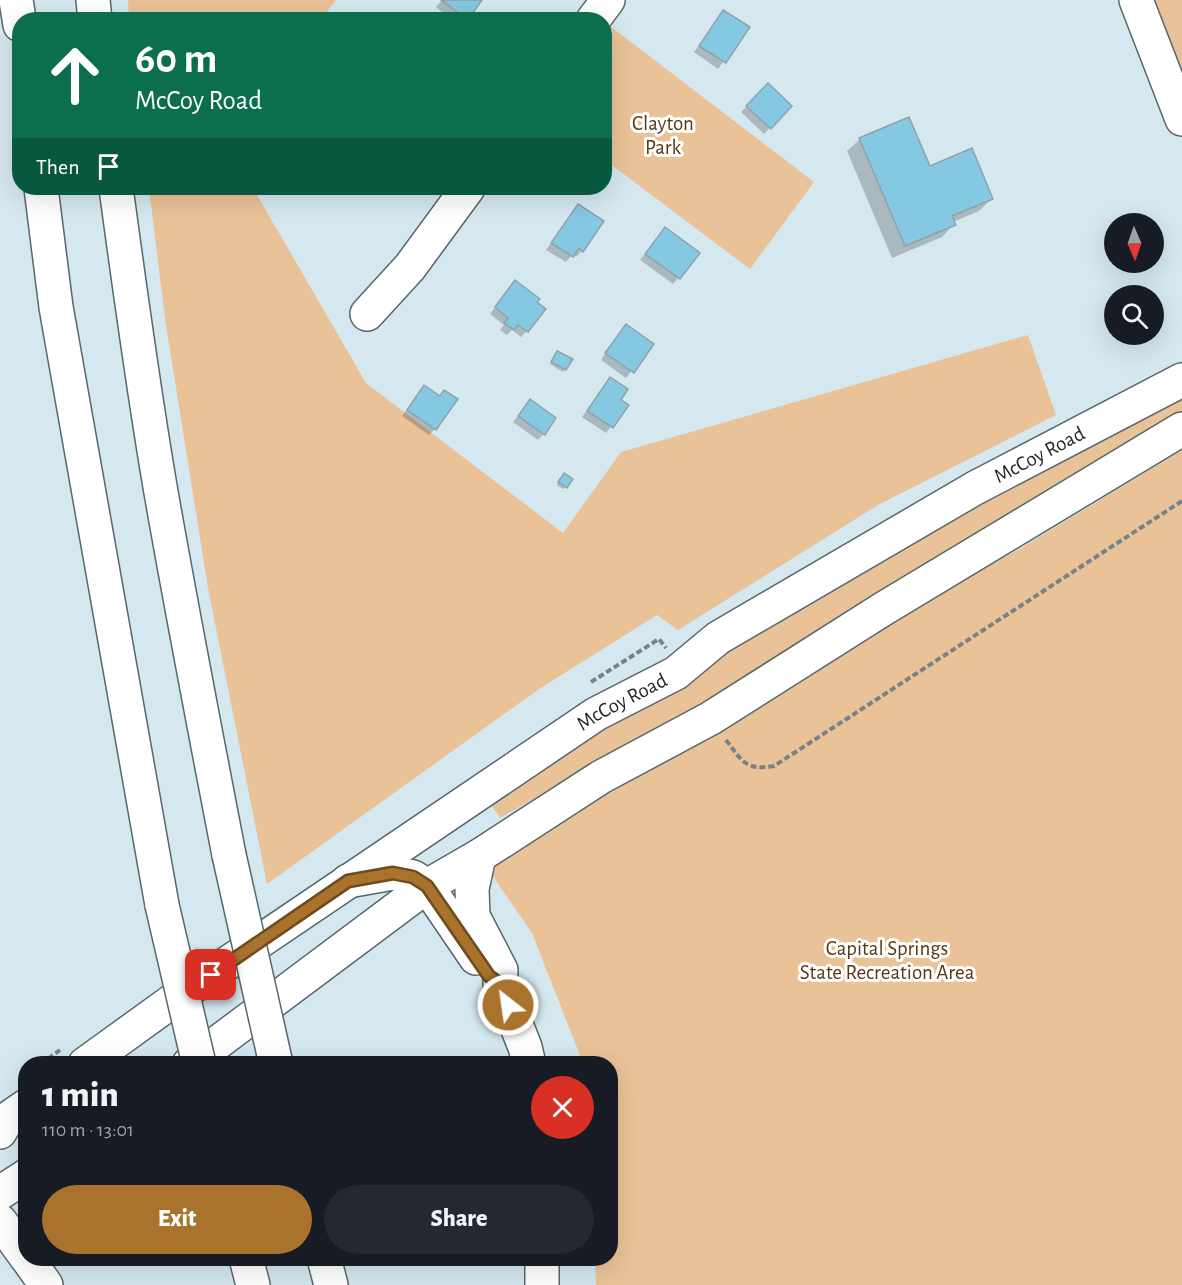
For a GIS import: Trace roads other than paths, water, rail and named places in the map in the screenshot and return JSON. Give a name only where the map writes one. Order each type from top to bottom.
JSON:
[{"type":"main road","points":[[1137,0],[1182,119]]},
{"type":"main road","points":[[41,195],[56,307],[162,905],[197,1056]]},
{"type":"main road","points":[[117,195],[140,361],[197,694],[229,855],[274,1056]]},
{"type":"main road","points":[[367,314],[410,267],[463,195]]},
{"type":"main road","name":"McCoy Road","points":[[96,1056],[182,994],[596,714],[676,673],[718,638],[975,488],[1182,380]]},
{"type":"main road","points":[[200,1056],[427,886],[480,856],[601,777],[711,718],[883,609],[1182,429]]},
{"type":"main road","points":[[480,856],[472,889],[473,916],[501,970],[500,984],[527,1056]]},
{"type":"main road","points":[[348,881],[393,873],[413,877],[427,886],[489,976],[500,984]]},
{"type":"main road","points":[[0,1193],[18,1181]]},
{"type":"main road","points":[[0,1221],[18,1247]]},
{"type":"main road","points":[[32,1266],[46,1285]]},
{"type":"main road","points":[[248,1266],[253,1285]]},
{"type":"main road","points":[[326,1266],[331,1285]]},
{"type":"main road","points":[[542,1266],[542,1285]]},
{"type":"park label","name":"Clayton Park","points":[[663,135]]},
{"type":"park label","name":"Capital Springs State Recreation Area","points":[[887,960]]}]
